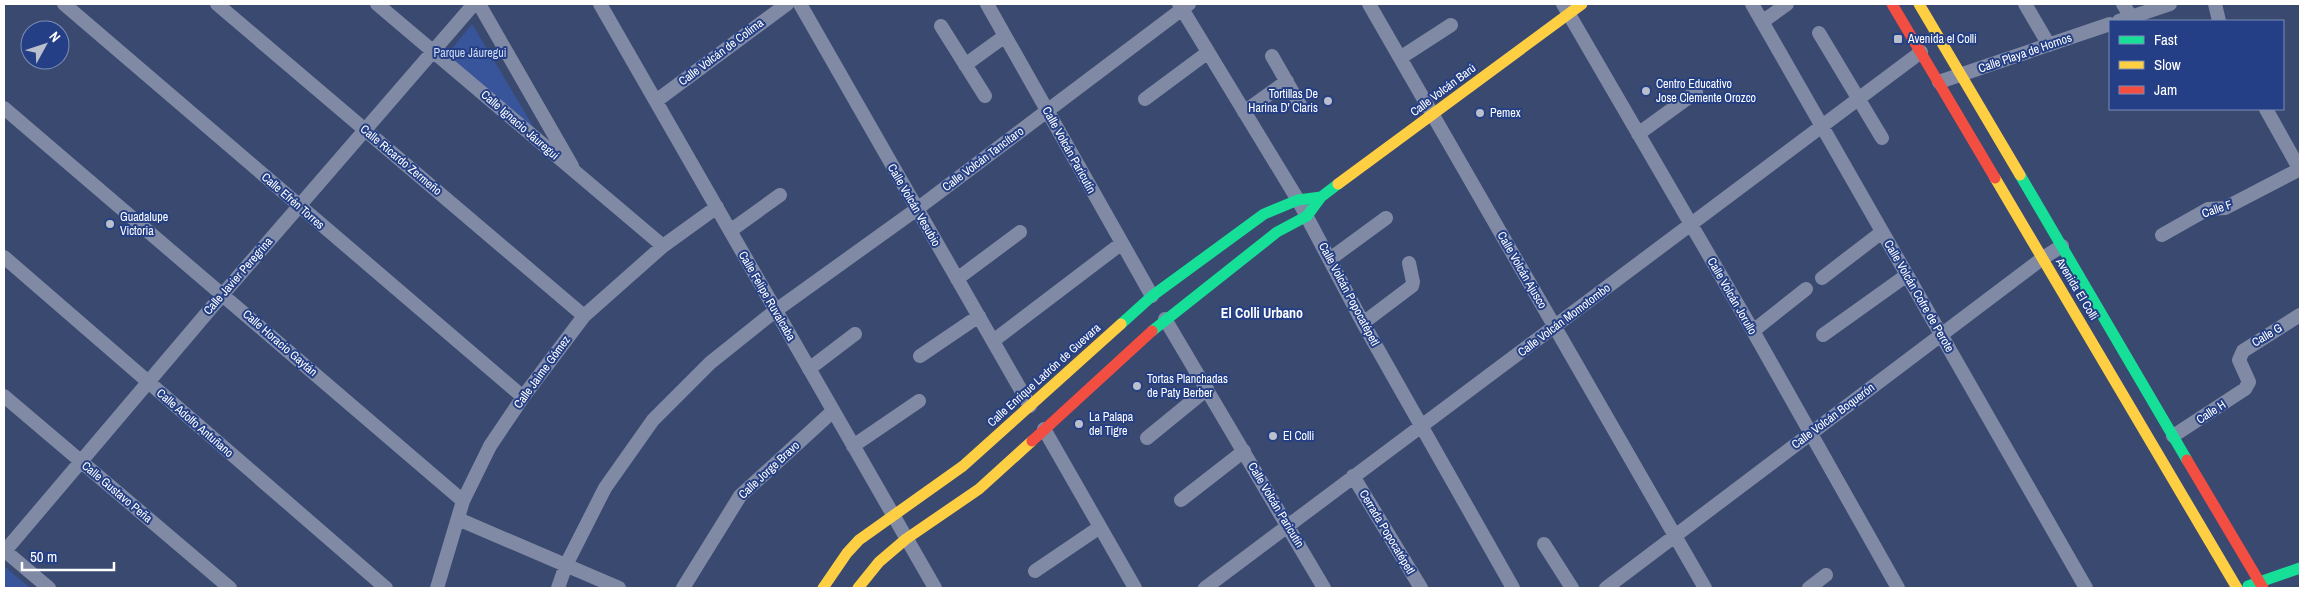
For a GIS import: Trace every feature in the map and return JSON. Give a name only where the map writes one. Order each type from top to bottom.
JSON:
[{"type":"street","name":"Calle Efrén Torres","points":[[64,4],[522,397]]},
{"type":"street","name":"Calle Ricardo Zermeño","points":[[218,4],[584,316]]},
{"type":"street","name":"Calle Ignacio Jáuregui","points":[[378,4],[663,246]]},
{"type":"street","name":"Calle Javier Peregrina","points":[[4,550],[474,4]]},
{"type":"street","points":[[479,4],[578,175]]},
{"type":"street","name":"Calle Felipe Ruvalcaba","points":[[600,4],[935,588]]},
{"type":"street","name":"Calle Volcán de Colima","points":[[656,101],[787,4]]},
{"type":"street","name":"Calle Volcán Vesubio","points":[[800,4],[1030,406]]},
{"type":"street","name":"Calle Volcán Paricutín","points":[[987,4],[1152,296]]},
{"type":"street","name":"Calle Volcán Ajusco","points":[[1369,4],[1705,588]]},
{"type":"street","name":"Calle Volcán Barú","points":[[1307,216],[1321,197],[1432,115],[1566,9],[1582,4]]},
{"type":"street","name":"Calle Volcán Cofre de Perote","points":[[1752,4],[2086,588]]},
{"type":"street","points":[[1762,22],[1786,4]]},
{"type":"street","name":"Avenida El Colli","points":[[1892,4],[2237,588]]},
{"type":"street","name":"Avenida El Colli","points":[[1919,4],[2261,585]]},
{"type":"street","points":[[2025,4],[2049,45]]},
{"type":"street","points":[[2123,4],[2125,19],[2170,4]]},
{"type":"street","points":[[2215,4],[2219,20]]},
{"type":"street","name":"Calle Volcán Tancítaro","points":[[558,588],[566,565],[605,488],[653,420],[710,363],[775,311],[917,210],[1183,5]]},
{"type":"street","name":"Calle Volcán Popocatépetl","points":[[1183,5],[1207,53],[1298,200],[1363,323],[1513,588]]},
{"type":"street","name":"Calle Volcán Jorullo","points":[[1566,9],[1753,331],[1898,588]]},
{"type":"street","name":"Calle Playa de Hornos","points":[[1939,82],[2109,24]]},
{"type":"street","points":[[941,26],[985,96]]},
{"type":"street","points":[[1400,58],[1451,26]]},
{"type":"street","points":[[1819,33],[1882,138]]},
{"type":"street","points":[[965,65],[1005,36]]},
{"type":"street","name":"Calle Volcán Momotombo","points":[[1206,588],[1921,52]]},
{"type":"street","points":[[1146,99],[1207,53]]},
{"type":"street","points":[[1272,56],[1300,105]]},
{"type":"street","points":[[1244,112],[1287,81]]},
{"type":"street","points":[[1638,134],[1696,92]]},
{"type":"street","name":"Calle Horacio Gaytán","points":[[4,108],[463,501]]},
{"type":"street","points":[[2267,110],[2300,169]]},
{"type":"street","name":"Calle F","points":[[2162,235],[2208,210],[2225,208],[2300,169]]},
{"type":"street","points":[[730,231],[780,195]]},
{"type":"street","name":"Calle Volcán Barú","points":[[1298,200],[1321,197]]},
{"type":"street","name":"Calle Enrique Ladrón de Guevara","points":[[823,588],[847,553],[859,540],[892,514],[963,466],[1152,296],[1264,214],[1298,200]]},
{"type":"street","name":"Calle Jaime Gómez","points":[[437,588],[463,501],[490,446],[522,397],[584,316],[663,246],[717,207]]},
{"type":"street","points":[[858,588],[871,570],[906,539],[979,490],[1165,319],[1277,232],[1307,216]]},
{"type":"street","points":[[1330,259],[1386,218]]},
{"type":"street","points":[[957,279],[1020,232]]},
{"type":"street","points":[[1822,278],[1882,232]]},
{"type":"street","points":[[993,341],[1122,243]]},
{"type":"street","name":"Calle Volcán Boquerón","points":[[1606,588],[2043,258],[2062,246]]},
{"type":"street","points":[[1363,323],[1412,286],[1413,282],[1408,262]]},
{"type":"street","name":"Calle Adolfo Antuñano","points":[[6,265],[148,382],[386,588]]},
{"type":"street","points":[[1823,335],[1907,275]]},
{"type":"street","points":[[1753,331],[1806,289]]},
{"type":"street","name":"Calle G","points":[[2247,387],[2248,378],[2239,360],[2242,351],[2300,315]]},
{"type":"street","points":[[920,356],[978,316]]},
{"type":"street","name":"Calle Volcán Paricutín","points":[[1165,319],[1324,588]]},
{"type":"street","points":[[809,368],[855,334]]},
{"type":"street","name":"Calle H","points":[[2173,436],[2247,387]]},
{"type":"street","points":[[1147,438],[1207,389]]},
{"type":"street","name":"Calle Gustavo Peña","points":[[4,396],[230,588]]},
{"type":"street","points":[[853,446],[919,401]]},
{"type":"street","name":"Calle Jorge Bravo","points":[[683,588],[740,496],[833,411]]},
{"type":"street","points":[[1044,429],[1135,588]]},
{"type":"street","points":[[1181,500],[1244,452]]},
{"type":"street","name":"Cerrada Popocatépetl","points":[[1353,476],[1421,588]]},
{"type":"street","points":[[458,519],[620,588]]},
{"type":"street","points":[[1035,571],[1100,527]]},
{"type":"street","points":[[1544,544],[1572,588]]},
{"type":"street","points":[[4,550],[49,588]]},
{"type":"street","points":[[2243,588],[2261,585],[2300,568]]},
{"type":"street","points":[[1809,588],[1826,575]]},
{"type":"green space","name":"Parque Jáuregui","points":[[472,24],[536,131],[446,56]]},
{"type":"green space","points":[[4,566],[30,588],[4,588]]},
{"type":"traffic: fast","points":[[2020,175],[2187,460]]},
{"type":"traffic: fast","points":[[1152,331],[1277,232],[1307,216],[1321,197],[1338,184]]},
{"type":"traffic: fast","points":[[1121,324],[1152,296],[1264,214],[1298,200],[1321,197]]},
{"type":"traffic: fast","points":[[2248,586],[2300,568]]},
{"type":"traffic: slow","points":[[1338,184],[1582,4]]},
{"type":"traffic: slow","points":[[1919,4],[2020,175]]},
{"type":"traffic: slow","points":[[1995,178],[2237,588]]},
{"type":"traffic: slow","points":[[823,588],[847,553],[859,540],[963,466],[1121,324]]},
{"type":"traffic: slow","points":[[858,588],[879,562],[906,539],[979,489],[1032,441]]},
{"type":"traffic: jam","points":[[1892,4],[1995,178]]},
{"type":"traffic: jam","points":[[1032,441],[1152,331]]},
{"type":"traffic: jam","points":[[2187,460],[2263,588]]},
{"type":"place","name":"Avenida el Colli","points":[[1898,39]]},
{"type":"place","name":"Centro Educativo Jose Clemente Orozco","points":[[1646,91]]},
{"type":"place","name":"Tortillas De Harina D' Claris","points":[[1328,101]]},
{"type":"place","name":"Pemex","points":[[1480,113]]},
{"type":"place","name":"Guadalupe Victoria","points":[[110,224]]},
{"type":"place","name":"Tortas Planchadas de Paty Berber","points":[[1137,386]]},
{"type":"place","name":"La Palapa del Tigre","points":[[1079,424]]},
{"type":"place","name":"El Colli","points":[[1273,436]]},
{"type":"district","name":"El Colli Urbano","points":[[1262,313]]}]
